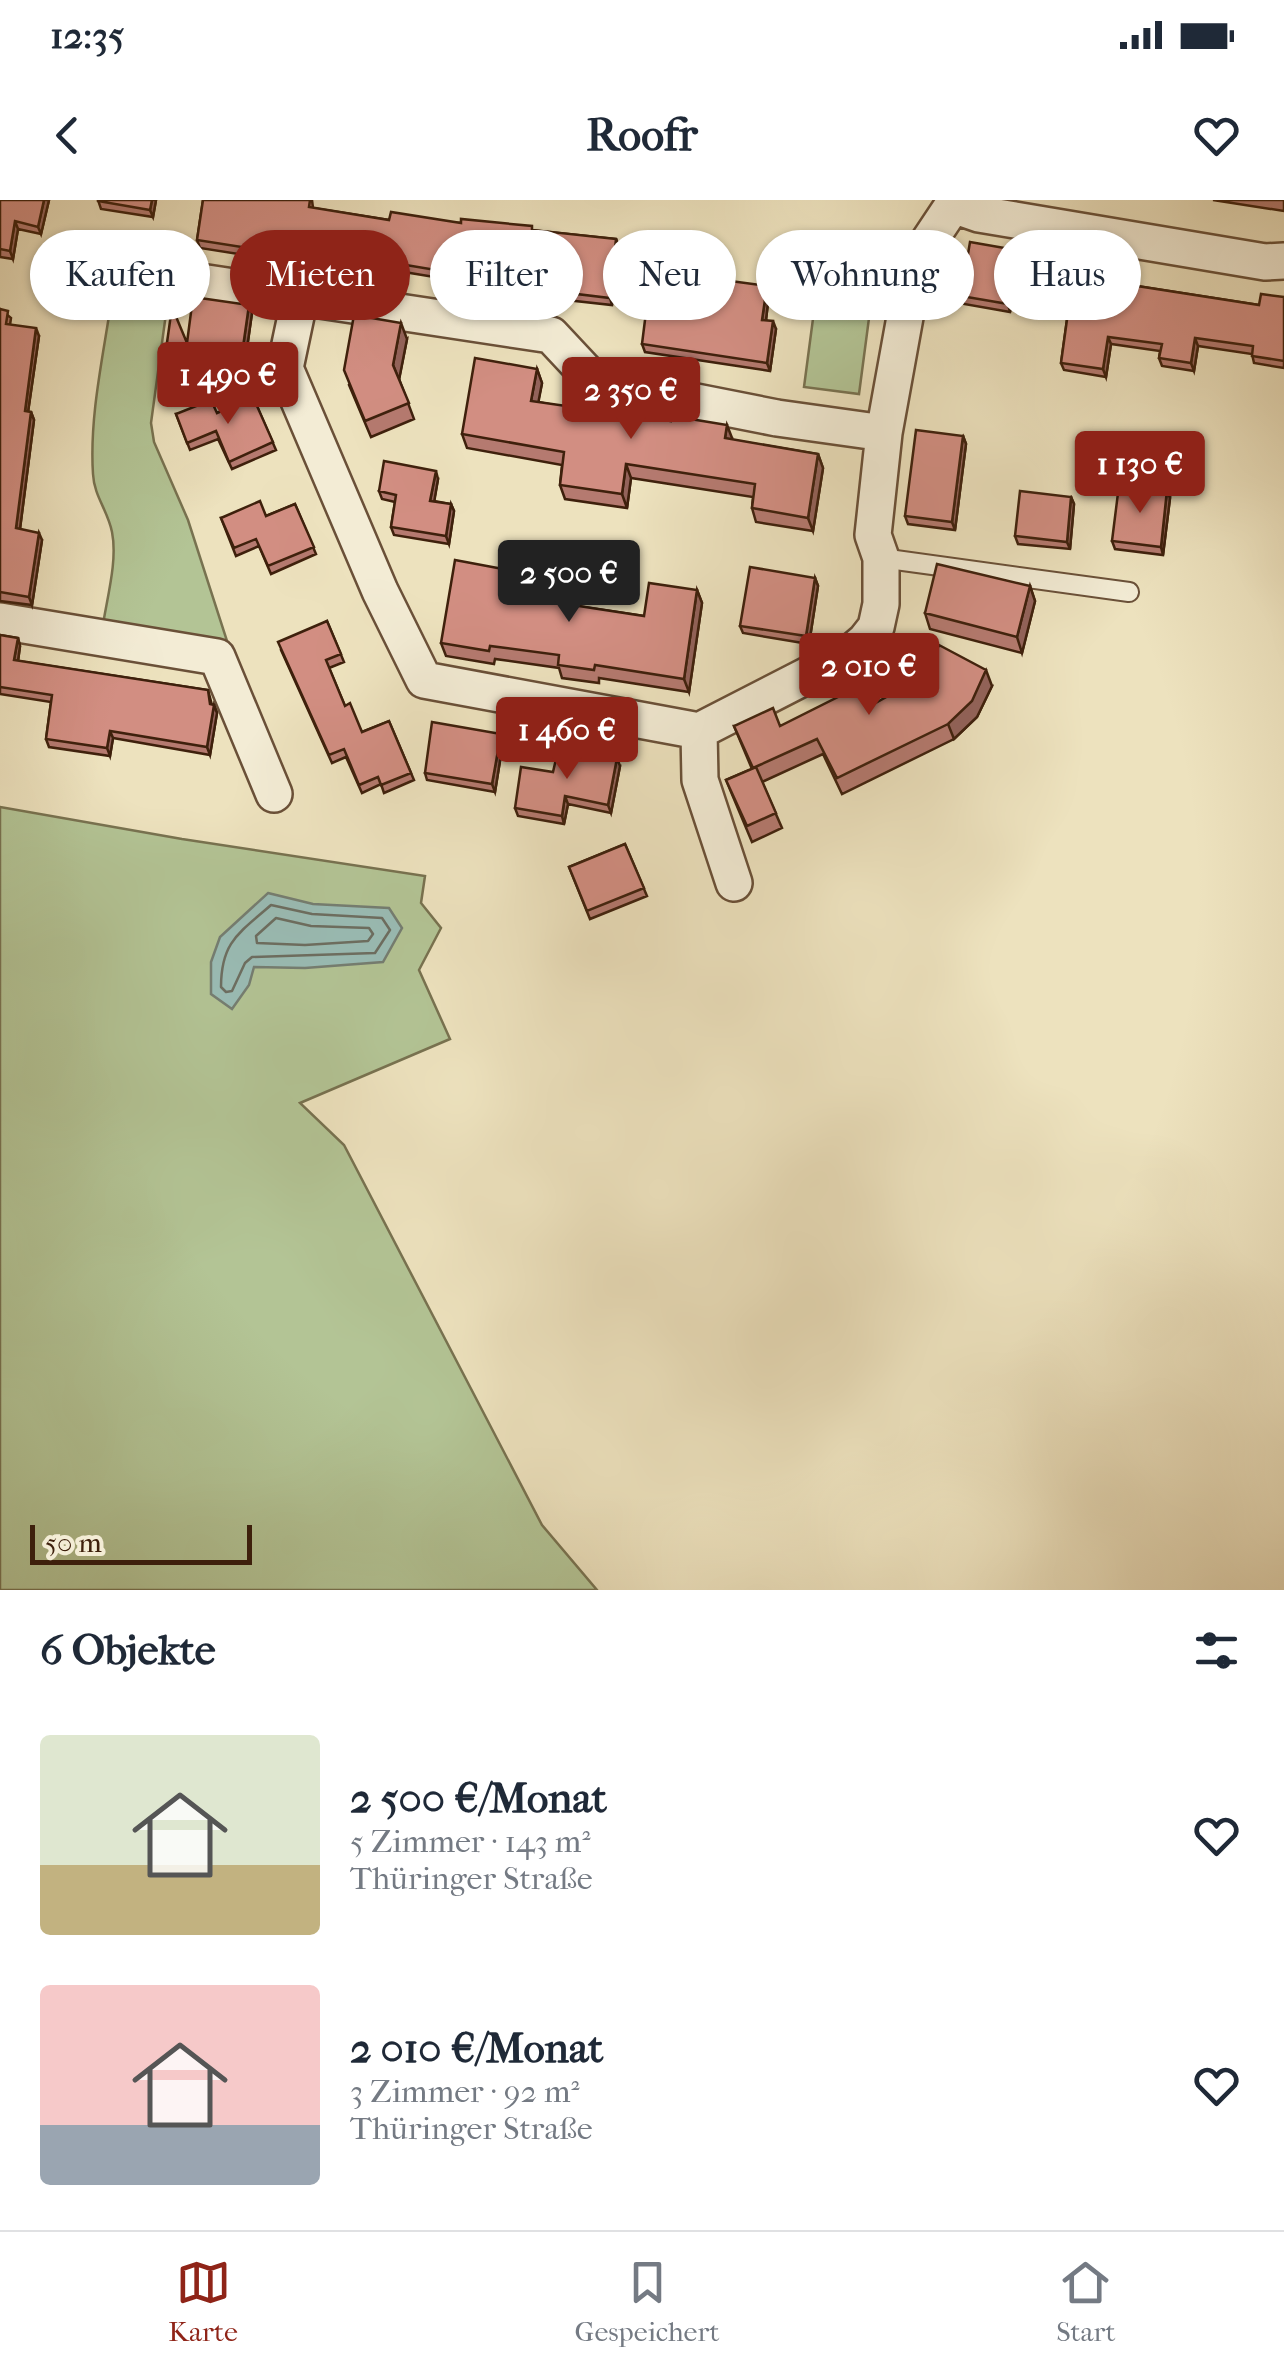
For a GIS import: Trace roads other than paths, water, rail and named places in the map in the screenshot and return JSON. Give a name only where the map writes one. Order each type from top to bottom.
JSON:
[{"type":"street","points":[[295,320],[285,368],[380,591],[424,680],[700,732],[851,653],[876,627],[882,604],[881,558],[873,535],[884,433],[915,262],[953,203],[978,214],[1284,262]]},
{"type":"street","points":[[410,314],[551,335],[595,382],[777,418],[884,433]]},
{"type":"street","points":[[0,621],[218,658],[274,794]]},
{"type":"street","points":[[700,732],[700,780],[734,882]]},
{"type":"lane","points":[[881,558],[1130,592]]},
{"type":"water","points":[[268,893],[313,904],[389,908],[402,928],[383,962],[254,967],[249,985],[232,1009],[211,994],[211,962],[220,937]]}]
